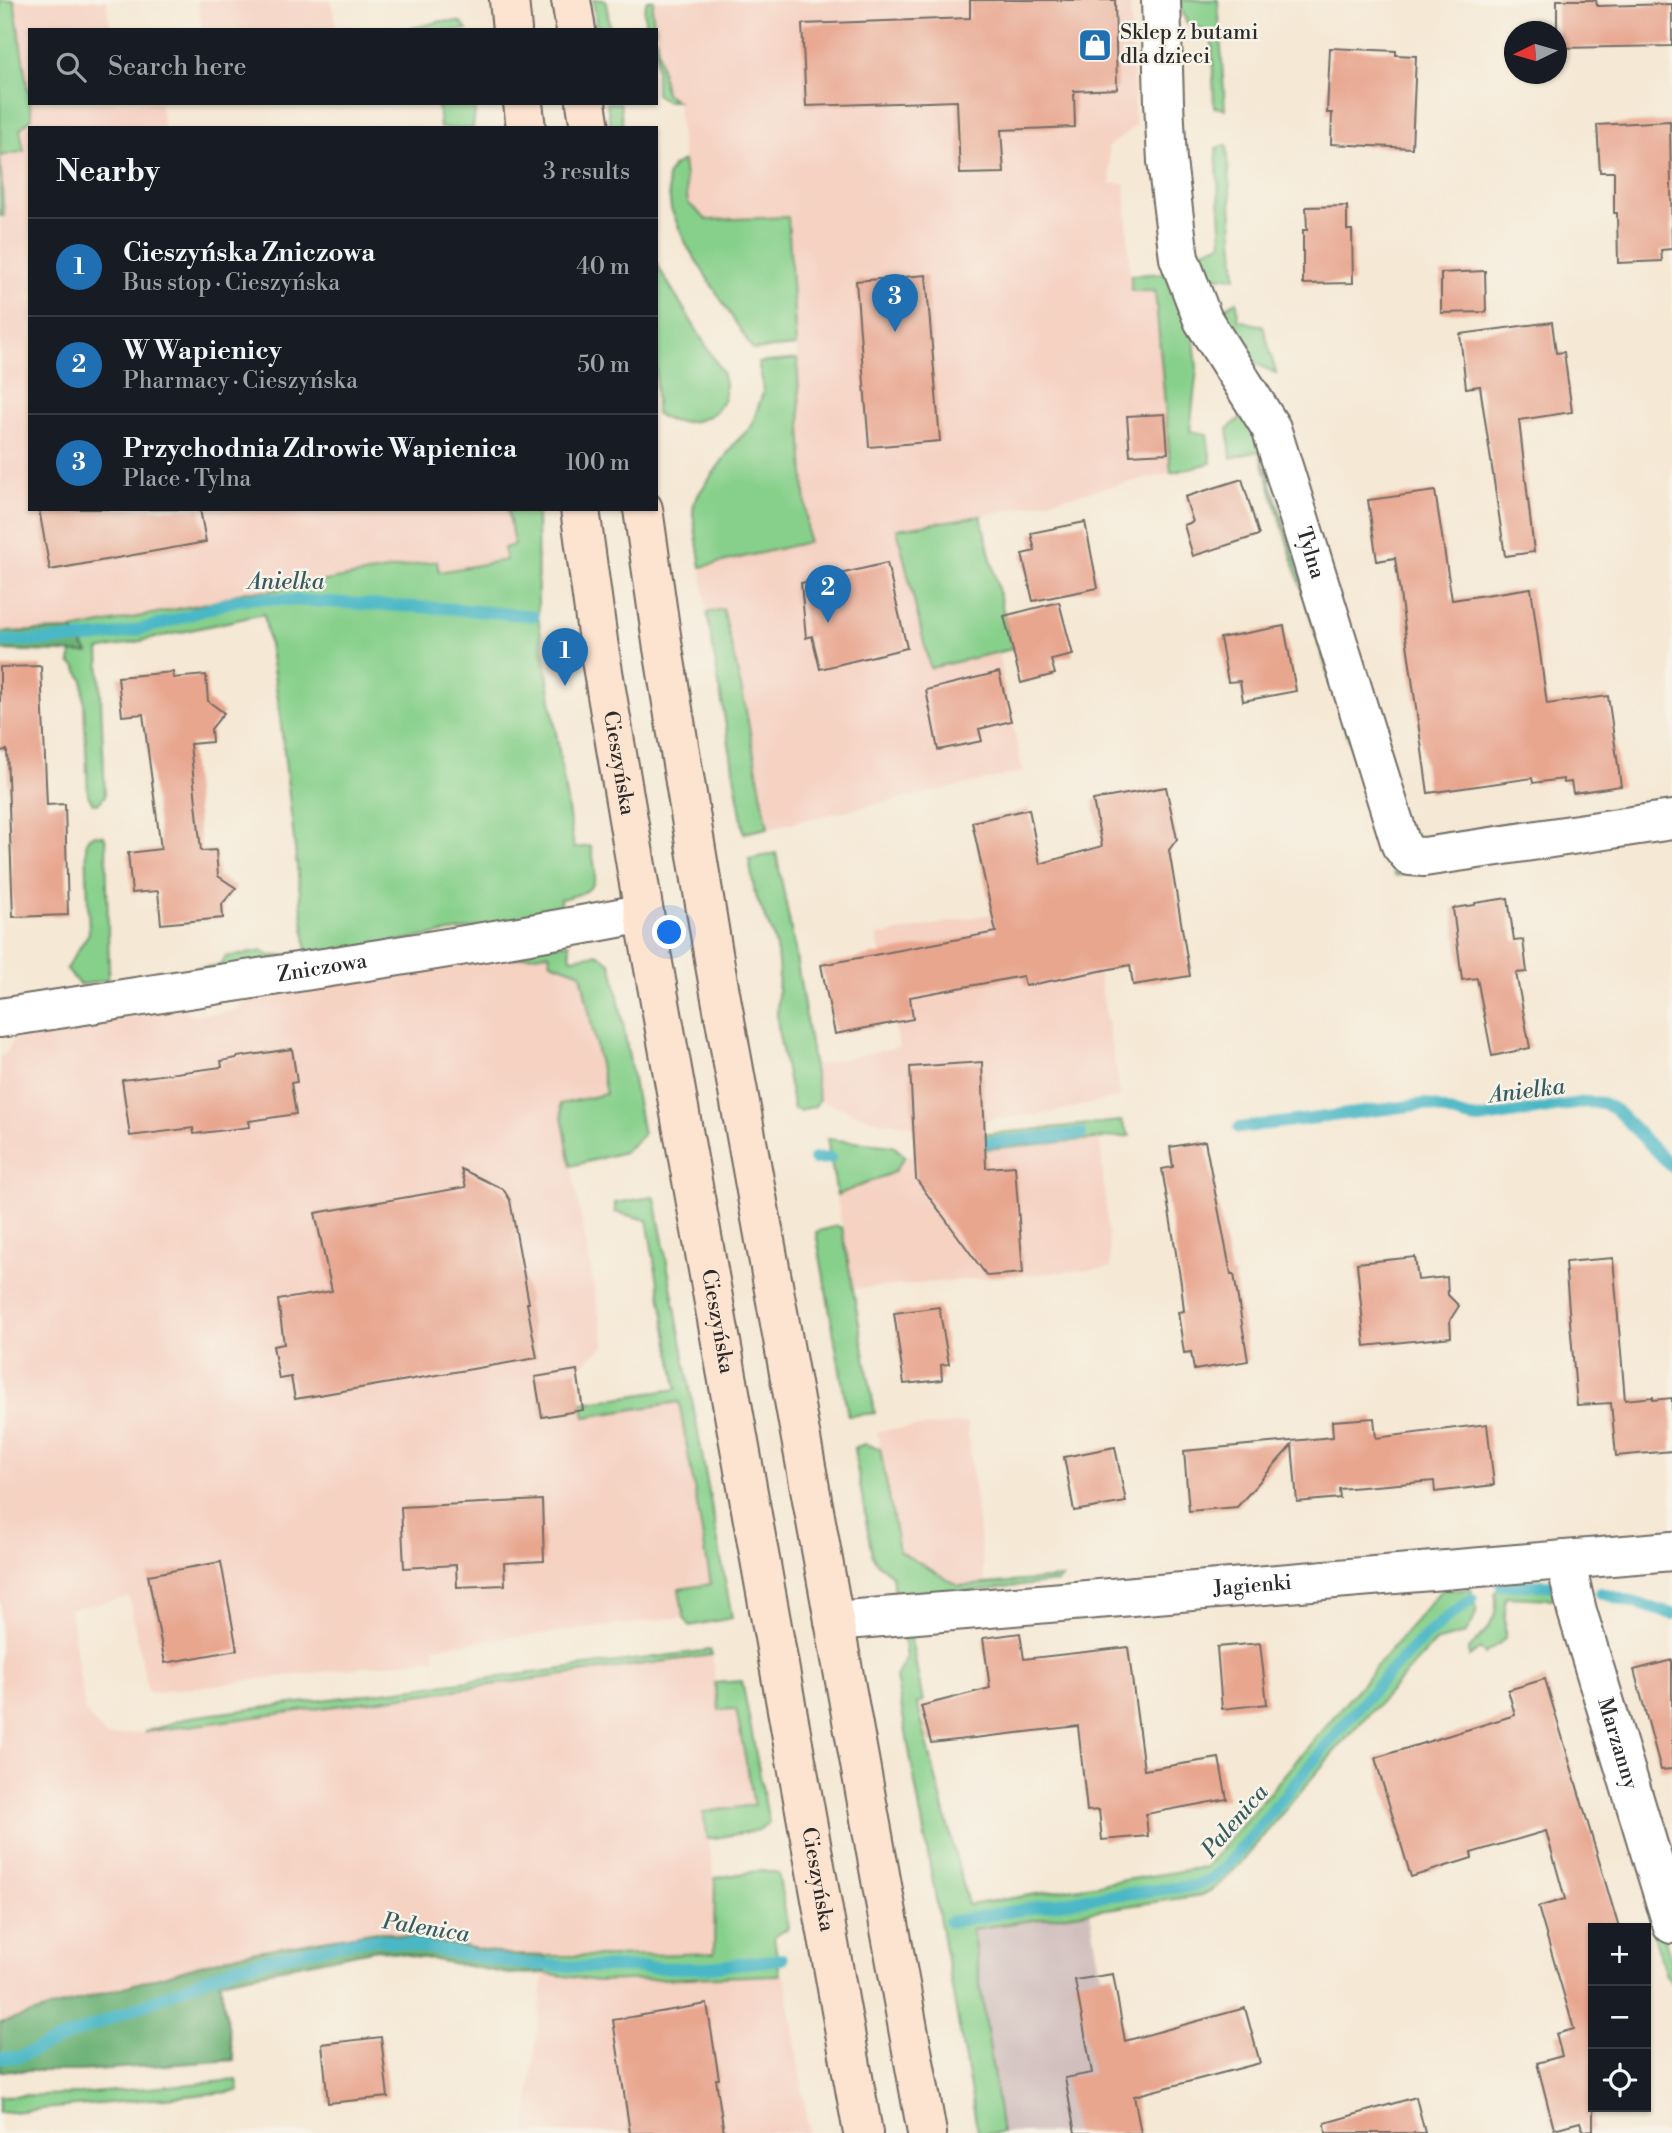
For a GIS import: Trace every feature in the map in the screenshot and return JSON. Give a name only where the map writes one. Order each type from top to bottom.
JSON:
[{"type":"main road","points":[[509,0],[512,28]]},
{"type":"main road","points":[[571,0],[576,28]]},
{"type":"main road","points":[[523,105],[526,126]]},
{"type":"main road","points":[[586,105],[590,126]]},
{"type":"main road","name":"Cieszyńska","points":[[580,511],[599,648],[644,913],[863,2133]]},
{"type":"main road","points":[[643,511],[715,965],[927,2133]]},
{"type":"street","name":"Tylna","points":[[1161,0],[1167,161],[1179,258],[1202,320],[1271,428],[1401,845],[1410,856],[1424,857],[1672,820]]},
{"type":"street","name":"Zniczowa","points":[[0,1018],[431,951],[644,913]]},
{"type":"street","name":"Jagienki","points":[[834,1621],[1672,1551]]},
{"type":"street","name":"Marzanny","points":[[1565,1560],[1577,1611],[1672,1924]]},
{"type":"shaded area","points":[[14,0],[106,0],[111,28],[28,28],[28,89]]},
{"type":"shaded area","points":[[198,0],[331,0],[336,26],[329,28],[202,28]]},
{"type":"shaded area","points":[[654,0],[1130,1],[1135,126],[1108,147],[1111,184],[1125,183],[1131,291],[1155,290],[1171,473],[981,516],[897,529],[931,667],[998,653],[1023,772],[768,828],[744,700],[723,609],[707,613],[701,567],[808,542],[789,217],[708,221],[688,203],[677,101],[665,93],[658,48],[658,28],[655,28],[652,9]]},
{"type":"shaded area","points":[[30,105],[160,105],[164,126],[28,126],[28,511],[513,511],[521,551],[500,569],[235,596],[72,630],[0,632],[0,216],[4,216],[0,156],[32,118]]},
{"type":"shaded area","points":[[1084,896],[1121,1097],[1040,1115],[910,1125],[881,1122],[819,1100],[814,1065],[899,1047],[877,936]]},
{"type":"shaded area","points":[[549,952],[551,962],[581,973],[606,1095],[560,1105],[605,1345],[577,1370],[585,1416],[679,1402],[711,1585],[679,1589],[684,1617],[434,1647],[436,1658],[148,1693],[129,1597],[70,1609],[85,1711],[106,1737],[712,1655],[719,1710],[736,1708],[754,1805],[703,1813],[715,1878],[714,1953],[513,1955],[377,1931],[238,1954],[0,2023],[0,1056],[5,1055],[17,1035],[181,1009],[193,1016],[233,1011],[254,995]]},
{"type":"shaded area","points":[[1100,1140],[1111,1268],[853,1289],[831,1162]]},
{"type":"shaded area","points":[[967,1423],[985,1584],[958,1586],[899,1551],[877,1431]]},
{"type":"shaded area","points":[[1090,1912],[1101,1975],[1113,1974],[1141,2133],[1002,2133],[972,1929]]},
{"type":"shaded area","points":[[544,1973],[596,1981],[785,1975],[809,2133],[525,2133]]},
{"type":"green space","points":[[0,0],[14,0],[32,118],[20,129],[24,151],[0,156]]},
{"type":"green space","points":[[593,0],[606,0],[610,28],[597,28]]},
{"type":"green space","points":[[647,0],[654,0],[652,9],[655,28],[646,28],[644,10]]},
{"type":"green space","points":[[1181,0],[1218,0],[1225,109],[1214,107],[1212,41],[1208,32],[1187,23],[1181,9]]},
{"type":"green space","points":[[442,21],[461,22],[466,28],[413,28]]},
{"type":"green space","points":[[658,49],[665,93],[677,101],[665,101],[658,96]]},
{"type":"green space","points":[[438,105],[476,105],[473,126],[440,126]]},
{"type":"green space","points":[[607,105],[620,105],[623,126],[611,126]]},
{"type":"green space","points":[[1227,145],[1236,278],[1210,276],[1203,250],[1222,243],[1216,148]]},
{"type":"green space","points":[[0,156],[4,216],[0,216]]},
{"type":"green space","points":[[683,161],[688,203],[707,220],[788,217],[796,346],[753,350],[687,246],[671,209],[667,177],[673,166]]},
{"type":"green space","points":[[658,266],[722,372],[725,383],[722,402],[711,415],[682,422],[665,419],[658,414]]},
{"type":"green space","points":[[1167,273],[1194,339],[1197,368],[1190,431],[1207,434],[1211,463],[1171,473],[1155,291],[1131,291],[1131,275]]},
{"type":"green space","points":[[1237,301],[1238,320],[1263,326],[1276,373],[1246,356],[1235,341],[1221,310]]},
{"type":"green space","points":[[797,359],[808,542],[701,567],[693,514],[694,503],[735,443],[751,427],[763,393],[758,363]]},
{"type":"green space","points":[[1245,415],[1249,415],[1366,776],[1402,875],[1395,876],[1340,713],[1259,451],[1231,458],[1228,428]]},
{"type":"green space","points":[[508,511],[537,511],[538,616],[574,848],[591,846],[595,868],[594,883],[583,892],[560,899],[561,913],[196,976],[187,970],[221,965],[225,957],[262,951],[270,956],[307,954],[278,699],[264,614],[99,650],[105,796],[98,804],[93,803],[88,795],[83,680],[76,667],[70,663],[72,652],[88,652],[72,630],[217,601],[245,591],[269,591],[437,561],[439,572],[506,560],[504,548],[514,545]]},
{"type":"green space","points":[[981,516],[1012,649],[930,668],[897,529]]},
{"type":"green space","points":[[723,609],[744,700],[768,828],[744,833],[707,613]]},
{"type":"green space","points":[[72,630],[88,653],[0,650],[0,632]]},
{"type":"green space","points":[[93,835],[104,836],[106,842],[109,972],[107,980],[80,985],[66,969],[89,933],[86,842]]},
{"type":"green space","points":[[776,853],[819,1100],[815,1106],[800,1111],[794,1109],[779,1035],[777,953],[773,936],[755,894],[749,859]]},
{"type":"green space","points":[[569,943],[571,958],[599,954],[610,963],[643,1135],[624,1152],[571,1166],[560,1104],[606,1094],[581,973],[551,962],[549,953],[512,958],[511,950]]},
{"type":"green space","points":[[1121,1121],[1130,1136],[940,1153],[948,1138]]},
{"type":"green space","points":[[827,1139],[893,1146],[905,1156],[894,1172],[837,1195]]},
{"type":"green space","points":[[655,1198],[732,1618],[690,1626],[684,1617],[679,1589],[711,1584],[679,1402],[585,1417],[582,1403],[677,1389],[647,1220],[615,1212],[615,1203]]},
{"type":"green space","points":[[836,1226],[842,1228],[875,1413],[848,1416],[816,1232]]},
{"type":"green space","points":[[864,1444],[880,1448],[899,1551],[959,1586],[1062,1578],[1058,1582],[895,1599],[892,1575],[878,1564],[872,1555],[854,1449]]},
{"type":"green space","points":[[1469,1586],[1476,1611],[1465,1634],[1435,1642],[1333,1753],[1238,1866],[1215,1888],[1202,1895],[972,1929],[1002,2133],[978,2133],[896,1677],[906,1658],[903,1635],[910,1633],[923,1701],[917,1703],[968,1905],[1206,1867],[1442,1589],[1464,1590]]},
{"type":"green space","points":[[1501,1588],[1551,1589],[1559,1595],[1555,1599],[1505,1597],[1505,1639],[1485,1654],[1480,1649],[1469,1657],[1469,1649],[1491,1624],[1496,1610],[1495,1592]]},
{"type":"green space","points":[[710,1650],[712,1655],[145,1732],[190,1717]]},
{"type":"green space","points":[[742,1681],[769,1823],[759,1830],[708,1839],[703,1812],[754,1805],[736,1709],[719,1710],[715,1683]]},
{"type":"green space","points":[[762,1870],[778,1873],[788,1928],[774,1937],[780,1975],[596,1981],[544,1973],[545,1956],[714,1953],[715,1878]]},
{"type":"green space","points":[[1652,1930],[1663,1933],[1672,1958],[1672,1982],[1666,1976]]},
{"type":"green space","points":[[377,1931],[513,1955],[545,1956],[544,1973],[509,1974],[377,1949],[220,1981],[234,2060],[80,2071],[0,2071],[0,2023],[238,1954]]},
{"type":"green space","points":[[237,2080],[239,2091],[0,2113],[0,2096],[81,2094]]},
{"type":"building","points":[[970,0],[1115,0],[1117,89],[1074,91],[1075,127],[1001,130],[1004,173],[960,174],[957,101],[806,106],[802,24],[970,18]]},
{"type":"building","points":[[1557,0],[1596,0],[1597,6],[1672,4],[1672,46],[1567,48],[1567,21],[1557,21]]},
{"type":"building","points":[[1330,48],[1396,51],[1396,55],[1416,56],[1412,148],[1331,144],[1332,113],[1327,113]]},
{"type":"building","points":[[1670,121],[1672,249],[1661,250],[1662,261],[1618,263],[1614,172],[1600,172],[1597,125]]},
{"type":"building","points":[[1347,206],[1347,230],[1352,230],[1353,283],[1303,284],[1303,230],[1307,230],[1306,207]]},
{"type":"building","points":[[1485,271],[1486,312],[1441,313],[1441,273]]},
{"type":"building","points":[[926,275],[940,441],[869,447],[856,281]]},
{"type":"building","points":[[1552,322],[1556,353],[1564,352],[1572,412],[1519,420],[1534,552],[1505,556],[1480,386],[1466,388],[1460,334]]},
{"type":"building","points":[[1165,414],[1168,453],[1130,455],[1127,416]]},
{"type":"building","points":[[1242,479],[1259,535],[1193,556],[1184,525],[1193,522],[1185,497]]},
{"type":"building","points":[[1435,491],[1452,600],[1531,588],[1547,704],[1608,696],[1621,786],[1573,793],[1571,782],[1564,783],[1563,779],[1533,783],[1532,778],[1428,793],[1395,558],[1377,561],[1368,500]]},
{"type":"building","points":[[39,511],[200,511],[206,542],[50,570]]},
{"type":"building","points":[[1085,522],[1098,588],[1033,601],[1022,554],[1035,551],[1031,533]]},
{"type":"building","points":[[887,563],[907,648],[820,669],[812,636],[806,638],[801,583]]},
{"type":"building","points":[[1059,602],[1073,655],[1051,660],[1055,674],[1021,683],[1004,616]]},
{"type":"building","points":[[1284,626],[1296,691],[1243,701],[1240,681],[1228,682],[1220,638]]},
{"type":"building","points":[[41,666],[47,805],[65,804],[68,915],[13,917],[7,750],[0,751],[0,667]]},
{"type":"building","points":[[173,672],[173,678],[206,675],[208,701],[224,713],[211,729],[212,742],[190,744],[201,851],[216,850],[218,876],[236,888],[222,904],[223,918],[161,924],[158,891],[132,893],[128,853],[161,849],[143,714],[122,716],[118,677]]},
{"type":"building","points":[[999,672],[1011,721],[979,729],[982,741],[938,750],[926,690]]},
{"type":"building","points":[[1166,787],[1177,839],[1169,850],[1190,976],[1133,985],[1130,965],[1025,986],[1023,976],[910,997],[913,1019],[835,1034],[821,965],[996,932],[972,822],[1029,809],[1040,864],[1102,846],[1093,800]]},
{"type":"building","points":[[1508,898],[1514,941],[1523,940],[1527,972],[1516,973],[1530,1048],[1492,1056],[1477,978],[1462,980],[1453,908]]},
{"type":"building","points":[[292,1049],[297,1082],[291,1083],[296,1114],[249,1121],[250,1127],[194,1134],[193,1128],[130,1136],[122,1080],[222,1067],[221,1061]]},
{"type":"building","points":[[982,1062],[986,1168],[1015,1166],[1023,1273],[987,1276],[916,1179],[910,1067]]},
{"type":"building","points":[[1205,1141],[1231,1274],[1234,1274],[1248,1361],[1194,1370],[1191,1352],[1184,1353],[1178,1312],[1184,1311],[1181,1283],[1162,1169],[1173,1167],[1170,1147]]},
{"type":"building","points":[[461,1169],[503,1189],[510,1200],[537,1358],[295,1399],[291,1377],[279,1379],[273,1346],[284,1344],[278,1300],[332,1291],[315,1213],[466,1187]]},
{"type":"building","points":[[1415,1257],[1418,1280],[1447,1277],[1448,1295],[1459,1306],[1450,1320],[1451,1337],[1365,1346],[1357,1263]]},
{"type":"building","points":[[1613,1258],[1625,1400],[1672,1398],[1672,1451],[1616,1456],[1611,1403],[1577,1405],[1565,1262]]},
{"type":"building","points":[[939,1307],[949,1364],[941,1365],[942,1380],[904,1384],[894,1313]]},
{"type":"building","points":[[577,1370],[583,1410],[542,1417],[535,1377]]},
{"type":"building","points":[[1374,1418],[1376,1438],[1487,1424],[1494,1485],[1435,1492],[1434,1481],[1339,1489],[1340,1498],[1297,1502],[1292,1445],[1237,1507],[1189,1511],[1184,1451],[1333,1437],[1332,1421]]},
{"type":"building","points":[[1115,1447],[1126,1502],[1074,1511],[1064,1457]]},
{"type":"building","points":[[542,1500],[544,1561],[504,1563],[505,1585],[457,1587],[456,1565],[404,1568],[401,1507]]},
{"type":"building","points":[[221,1562],[237,1650],[165,1663],[148,1575]]},
{"type":"building","points":[[1020,1633],[1024,1659],[1128,1647],[1144,1770],[1219,1758],[1227,1799],[1146,1814],[1148,1836],[1102,1840],[1099,1810],[1087,1811],[1078,1726],[931,1743],[921,1706],[990,1688],[983,1638]]},
{"type":"building","points":[[1260,1643],[1267,1704],[1222,1709],[1217,1647]]},
{"type":"building","points":[[1672,1660],[1672,1769],[1661,1770],[1634,1670]]},
{"type":"building","points":[[1545,1679],[1618,1923],[1588,1923],[1588,2112],[1593,2112],[1593,2130],[1583,2131],[1580,2122],[1554,2129],[1537,2063],[1562,2056],[1556,2034],[1574,2029],[1538,1907],[1565,1899],[1546,1831],[1471,1853],[1472,1858],[1411,1877],[1375,1758],[1515,1715],[1508,1690]]},
{"type":"building","points":[[1113,1974],[1125,2041],[1245,2008],[1260,2063],[1134,2096],[1141,2133],[1075,2133],[1065,2078],[1092,2073],[1075,1980]]},
{"type":"building","points":[[707,2004],[724,2133],[630,2133],[613,2020]]},
{"type":"building","points":[[381,2037],[388,2097],[328,2103],[322,2044]]},
{"type":"building","points":[[1416,2097],[1425,2133],[1326,2133],[1325,2123]]},
{"type":"waterway","name":"Anielka","points":[[0,641],[74,639],[118,634],[237,600],[253,598],[533,616]]},
{"type":"waterway","name":"Anielka","points":[[1239,1128],[1425,1104],[1479,1119],[1586,1102],[1603,1103],[1616,1110],[1672,1167]]},
{"type":"waterway","name":"Anielka","points":[[970,1144],[1081,1134]]},
{"type":"waterway","name":"Anielka","points":[[814,1159],[830,1158]]},
{"type":"waterway","name":"Palenica","points":[[1501,1585],[1548,1585]]},
{"type":"waterway","name":"Palenica","points":[[1601,1593],[1672,1614]]},
{"type":"waterway","name":"Palenica","points":[[950,1922],[1088,1898],[1193,1886],[1209,1880],[1225,1868],[1391,1670],[1430,1632],[1472,1599]]},
{"type":"waterway","name":"Palenica","points":[[0,2058],[18,2057],[236,1966],[355,1941],[377,1939],[515,1963],[578,1967],[700,1968],[782,1959]]},
{"type":"place","name":"Sklep z butami dla dzieci","points":[[1095,45]]},
{"type":"place","name":"Przychodnia Zdrowie Wapienica","points":[[895,332]]},
{"type":"place","name":"W Wapienicy","points":[[828,623]]},
{"type":"place","name":"Cieszyńska Zniczowa","points":[[565,686]]}]
